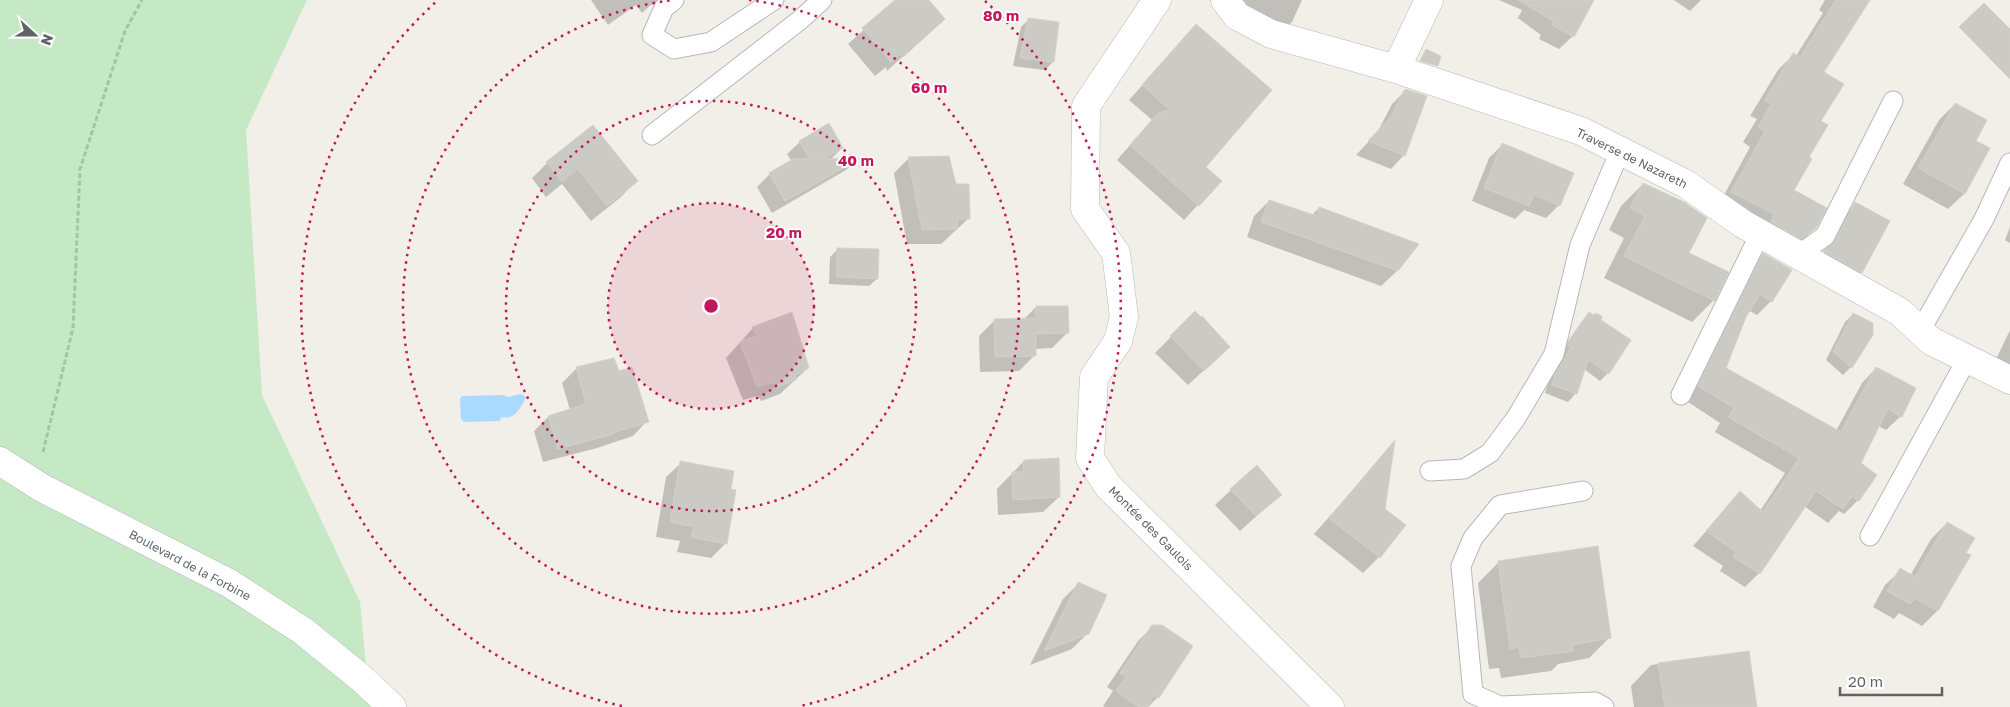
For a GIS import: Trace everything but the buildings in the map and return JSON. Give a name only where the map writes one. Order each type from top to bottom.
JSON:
[{"type":"street","name":"Montée des Gaulois","points":[[1157,0],[1086,106],[1085,209],[1116,253],[1124,317],[1118,341],[1094,377],[1090,458],[1108,486],[1330,707]]},
{"type":"street","name":"Traverse de Nazareth","points":[[1225,0],[1237,16],[1271,34],[1396,69],[1581,131],[1686,184],[1743,224],[1900,312],[1931,341],[2010,380]]},
{"type":"street","points":[[1396,69],[1429,0]]},
{"type":"street","name":"Boulevard de la Forbine","points":[[0,461],[35,484],[228,583],[303,631],[392,707]]},
{"type":"lane","points":[[674,0],[664,8],[652,35],[674,50],[711,42],[774,0]]},
{"type":"lane","points":[[652,135],[800,20],[822,0]]},
{"type":"lane","points":[[1798,255],[1825,236],[1893,101]]},
{"type":"lane","points":[[1430,472],[1464,470],[1490,454],[1516,418],[1554,354],[1580,245],[1620,151]]},
{"type":"lane","points":[[1920,331],[1984,219],[2010,163]]},
{"type":"lane","points":[[1681,395],[1760,234]]},
{"type":"lane","points":[[1870,536],[1967,359]]},
{"type":"lane","points":[[1583,491],[1500,505],[1473,538],[1461,566],[1473,694],[1500,706],[1595,702],[1604,707]]},
{"type":"path","points":[[35,484],[73,328],[80,169],[124,30],[142,0]]},
{"type":"green space","points":[[0,0],[307,0],[246,130],[262,395],[360,602],[370,707],[0,707]]},
{"type":"water","points":[[521,394],[526,397],[513,416],[501,417],[500,421],[464,422],[461,419],[460,399],[462,396],[503,395],[508,397]]}]
